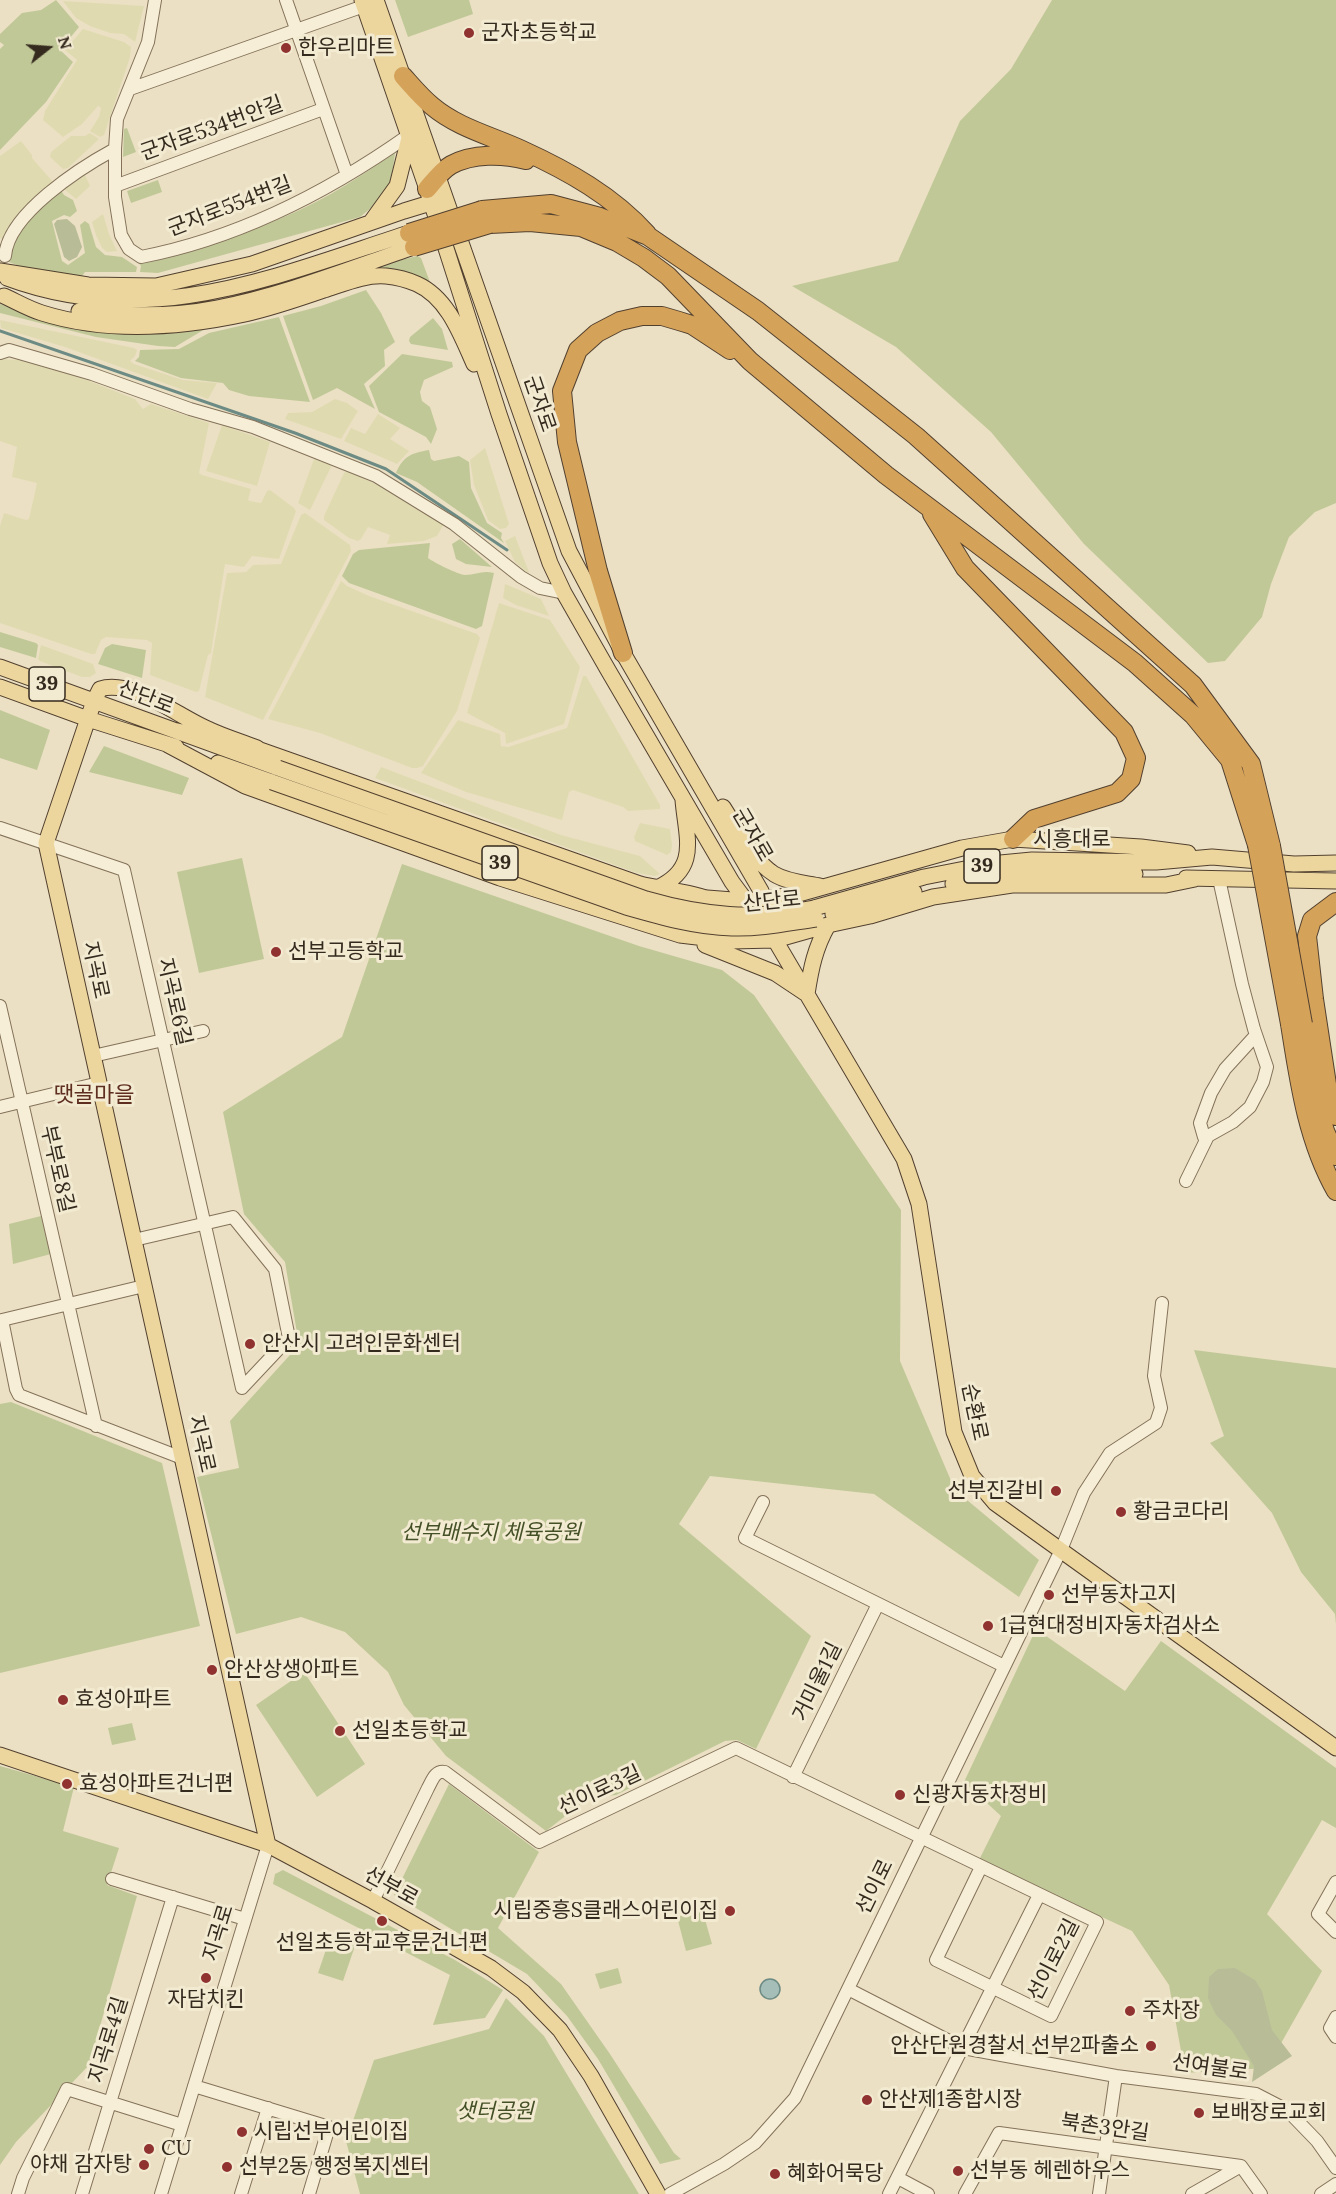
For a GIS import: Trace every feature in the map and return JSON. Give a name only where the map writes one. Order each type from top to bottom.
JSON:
[{"type":"highway","points":[[403,76],[432,106],[446,116],[493,139],[521,149],[594,189],[629,214],[648,236],[758,311],[916,436],[1193,685],[1251,764],[1296,1024],[1325,1131],[1336,1156]]},
{"type":"highway","points":[[436,192],[450,166],[465,160],[510,155],[557,168]]},
{"type":"highway","points":[[411,240],[486,217],[551,204],[600,217],[648,236]]},
{"type":"highway","points":[[486,217],[581,226],[617,242],[668,276],[750,361],[886,475],[1136,663],[1193,715],[1230,760],[1264,846]]},
{"type":"highway","points":[[623,653],[598,571],[567,442],[562,391],[578,350],[597,333],[620,321],[642,316],[662,316],[692,326],[750,361]]},
{"type":"highway","points":[[926,505],[965,568],[1124,732],[1136,758],[1131,779],[1117,793],[1034,819],[1013,839]]},
{"type":"highway","points":[[1336,902],[1312,920],[1307,936],[1328,1091],[1336,1116]]},
{"type":"highway","points":[[1296,1024],[1298,1076],[1311,1132],[1327,1175],[1336,1191]]},
{"type":"main road","name":"군자로","points":[[367,2],[403,76],[499,414],[550,563],[564,593],[608,670],[724,866],[775,940]]},
{"type":"main road","name":"군자로","points":[[367,2],[409,135],[436,192],[568,551],[623,653],[764,898],[775,940]]},
{"type":"main road","points":[[371,222],[397,186],[409,135]]},
{"type":"main road","points":[[2,258],[88,285],[156,286],[252,264],[371,222],[436,192]]},
{"type":"main road","points":[[2,258],[29,286],[68,296],[116,300],[184,297],[214,292],[411,240]]},
{"type":"main road","points":[[2,296],[69,310],[159,315],[216,308],[274,293],[411,240]]},
{"type":"main road","points":[[2,296],[41,313],[69,319],[107,325],[155,326],[244,314],[367,278],[385,275],[402,279],[418,284],[438,299],[459,331],[499,414]]},
{"type":"main road","name":"산단로","points":[[0,667],[94,700],[171,737],[275,775],[646,899],[732,922],[780,915],[819,917]]},
{"type":"main road","points":[[46,843],[94,700],[100,689],[110,686],[135,692],[208,730],[449,818],[657,888],[705,898],[746,901],[795,895],[962,848],[1013,839],[1141,847],[1212,857]]},
{"type":"main road","name":"산단로","points":[[0,687],[88,719],[171,737]]},
{"type":"main road","points":[[171,737],[257,748]]},
{"type":"main road","points":[[171,737],[245,786],[500,878],[677,934],[775,973],[807,994],[817,944],[819,917]]},
{"type":"main road","points":[[693,774],[722,806],[755,857],[775,875],[823,887]]},
{"type":"main road","points":[[657,888],[677,876],[685,862],[688,835],[682,794]]},
{"type":"main road","name":"지곡로","points":[[46,843],[268,1845]]},
{"type":"main road","points":[[724,866],[731,870],[737,869],[741,865],[741,857]]},
{"type":"main road","name":"시흥대로","points":[[1155,868],[1212,857],[1294,864],[1336,863]]},
{"type":"main road","name":"시흥대로","points":[[819,917],[924,877],[990,864],[1032,860],[1155,868],[1195,879],[1336,881]]},
{"type":"main road","points":[[677,934],[730,941],[775,940],[819,917],[870,916],[933,897],[1012,885],[1166,885],[1195,879]]},
{"type":"main road","points":[[819,917],[820,925],[812,921],[807,903],[811,895],[823,887]]},
{"type":"main road","points":[[700,938],[719,932],[723,925],[722,909],[705,898]]},
{"type":"main road","name":"순환로","points":[[775,940],[904,1159],[919,1204],[954,1432],[972,1476],[995,1503],[1336,1748]]},
{"type":"main road","name":"선부로","points":[[0,1755],[268,1845],[491,1968],[523,1992],[560,2030],[591,2076],[658,2194]]},
{"type":"street","name":"군자로554번길","points":[[155,0],[148,42],[117,119],[114,149],[115,186],[121,235],[129,249],[141,257],[209,240],[275,215],[315,195],[374,160],[409,135]]},
{"type":"street","points":[[286,0],[347,175]]},
{"type":"street","points":[[130,88],[296,31],[367,2]]},
{"type":"street","name":"군자로534번안길","points":[[115,186],[323,109]]},
{"type":"street","points":[[2,258],[43,196],[86,164],[114,149]]},
{"type":"street","points":[[0,353],[9,350],[92,374],[190,409],[253,427],[339,460],[376,476],[454,524],[521,578],[540,588],[564,593]]},
{"type":"street","points":[[0,828],[46,843]]},
{"type":"street","name":"지곡로6길","points":[[46,843],[124,870],[242,1388],[289,1338],[274,1269],[233,1217],[205,1224]]},
{"type":"street","points":[[1186,1181],[1208,1136],[1233,1122],[1250,1107],[1268,1067],[1256,1035],[1242,984],[1219,879]]},
{"type":"street","name":"부부로8길","points":[[0,1006],[96,1426]]},
{"type":"street","points":[[93,1056],[203,1031]]},
{"type":"street","points":[[1204,1137],[1200,1123],[1211,1093],[1225,1069],[1256,1035]]},
{"type":"street","points":[[0,1107],[99,1083]]},
{"type":"street","points":[[134,1240],[205,1224]]},
{"type":"street","points":[[144,1286],[2,1320],[19,1395],[182,1458]]},
{"type":"street","name":"선이로","points":[[670,2194],[724,2164],[755,2143],[795,2098],[1061,1550],[1084,1493],[1110,1453],[1156,1423],[1161,1408],[1154,1376],[1162,1303]]},
{"type":"street","points":[[763,1502],[745,1538],[1004,1666]]},
{"type":"street","name":"거미울1길","points":[[794,1777],[878,1604]]},
{"type":"street","name":"선이로3길","points":[[373,1901],[428,1788],[436,1774],[441,1771],[539,1842],[735,1748],[921,1839]]},
{"type":"street","name":"선이로2길","points":[[921,1839],[981,1867],[1039,1895],[1097,1922],[1051,2016],[936,1960],[981,1867]]},
{"type":"street","name":"지곡로","points":[[161,2194],[268,1845]]},
{"type":"street","points":[[112,1879],[245,1919]]},
{"type":"street","points":[[1336,1882],[1318,1914],[1336,1932]]},
{"type":"street","name":"선이로2길","points":[[992,1988],[1039,1895]]},
{"type":"street","name":"지곡로4길","points":[[82,2194],[173,1897]]},
{"type":"street","points":[[889,2194],[992,1988]]},
{"type":"street","name":"선여불로","points":[[848,1989],[963,2048],[1116,2076],[1256,2094],[1287,2110],[1317,2141],[1336,2168]]},
{"type":"street","points":[[1336,2017],[1330,2028],[1336,2037]]},
{"type":"street","points":[[1099,2194],[1116,2076]]},
{"type":"street","points":[[194,2086],[329,2127],[309,2194]]},
{"type":"street","points":[[18,2194],[23,2178],[67,2090],[182,2125]]},
{"type":"street","points":[[241,2194],[268,2108]]},
{"type":"street","name":"북촌3안길","points":[[965,2194],[999,2133],[1241,2166]]},
{"type":"street","points":[[1192,2194],[1241,2166],[1261,2194]]},
{"type":"street","points":[[898,2178],[928,2194]]},
{"type":"street","points":[[1321,2194],[1336,2184]]},
{"type":"shaded area","points":[[63,1],[144,6],[135,42],[124,34],[110,33],[90,26],[76,18]]},
{"type":"shaded area","points":[[83,29],[124,42],[131,47],[130,57],[104,135],[100,137],[90,131],[99,117],[101,108],[98,106],[82,124],[63,137],[43,120],[45,111],[77,60],[65,50]]},
{"type":"shaded area","points":[[90,133],[99,139],[68,168],[63,169],[50,157],[51,152],[71,136],[85,136]]},
{"type":"shaded area","points":[[21,141],[53,182],[3,239],[0,238],[0,156]]},
{"type":"shaded area","points":[[85,175],[90,186],[76,199],[64,189]]},
{"type":"shaded area","points":[[103,214],[117,251],[107,252],[102,248],[96,235],[92,222]]},
{"type":"shaded area","points":[[0,320],[134,348],[137,350],[130,361],[134,364],[183,380],[217,383],[208,399],[65,347],[1,328]]},
{"type":"shaded area","points":[[0,359],[21,360],[74,375],[135,399],[143,409],[151,404],[209,423],[199,473],[251,489],[248,500],[250,501],[261,503],[267,491],[270,490],[296,511],[279,559],[252,556],[244,567],[225,564],[211,653],[208,655],[199,691],[196,692],[150,675],[152,643],[147,640],[106,637],[101,640],[95,654],[91,654],[0,623],[0,526],[4,513],[29,519],[37,483],[12,477],[17,447],[0,441]]},
{"type":"shaded area","points":[[335,399],[347,403],[358,411],[341,439],[285,419],[288,413],[312,412]]},
{"type":"shaded area","points":[[378,414],[400,428],[390,439],[409,451],[397,464],[344,441],[351,428],[365,434]]},
{"type":"shaded area","points":[[222,425],[270,442],[257,486],[206,471]]},
{"type":"shaded area","points":[[485,448],[509,524],[506,528],[500,529],[488,520],[474,485],[470,460]]},
{"type":"shaded area","points":[[314,459],[332,465],[310,510],[298,503]]},
{"type":"shaded area","points":[[347,471],[380,486],[444,524],[437,536],[424,541],[387,544],[390,535],[368,527],[358,541],[349,538],[324,520],[344,473]]},
{"type":"shaded area","points":[[305,513],[350,545],[351,551],[263,720],[205,697],[227,573],[246,572],[253,565],[281,564],[301,515]]},
{"type":"shaded area","points":[[515,536],[528,573],[515,562],[505,541]]},
{"type":"shaded area","points":[[341,581],[369,596],[477,634],[480,638],[457,711],[423,766],[412,768],[320,733],[268,719]]},
{"type":"shaded area","points":[[505,584],[541,599],[549,616],[503,598]]},
{"type":"shaded area","points":[[499,603],[550,620],[580,667],[564,724],[506,744],[505,733],[467,713]]},
{"type":"shaded area","points":[[41,645],[93,664],[96,673],[90,677],[82,677],[40,661],[38,659]]},
{"type":"shaded area","points":[[583,676],[586,676],[660,805],[660,809],[628,811],[623,807],[573,790],[569,792],[562,820],[466,792],[421,773],[458,720],[500,734],[501,746],[508,747],[567,728]]},
{"type":"shaded area","points":[[381,767],[561,835],[640,856],[660,874],[655,876],[637,873],[375,778]]},
{"type":"shaded area","points":[[640,823],[670,829],[671,852],[667,855],[635,841],[634,837]]},
{"type":"green space","points":[[56,0],[79,27],[60,50],[73,62],[46,102],[0,150],[0,49],[4,45],[0,42],[0,34],[22,13],[41,10]]},
{"type":"green space","points":[[395,0],[469,0],[473,14],[408,37]]},
{"type":"green space","points":[[1052,0],[1336,0],[1336,503],[1315,512],[1289,537],[1271,584],[1262,617],[1225,661],[1208,663],[1084,544],[991,432],[896,347],[792,286],[898,261],[960,121],[1011,69]]},
{"type":"green space","points":[[127,128],[136,152],[123,157],[124,129]]},
{"type":"green space","points":[[395,153],[392,174],[386,190],[377,202],[360,217],[158,273],[140,272],[141,266],[138,262],[236,235],[306,207],[338,190]]},
{"type":"green space","points":[[158,180],[162,192],[131,203],[127,191]]},
{"type":"green space","points":[[60,189],[64,195],[73,200],[77,211],[70,217],[64,215],[52,221],[62,261],[68,265],[85,253],[80,225],[85,221],[89,224],[96,247],[105,255],[122,257],[137,267],[136,272],[85,272],[82,276],[24,268],[9,262],[10,247],[29,218]]},
{"type":"green space","points":[[67,219],[75,226],[82,247],[77,257],[69,261],[64,257],[54,224],[57,220]]},
{"type":"green space","points":[[417,256],[421,258],[431,285],[369,268]]},
{"type":"green space","points":[[366,290],[381,313],[395,342],[384,350],[385,366],[364,384],[375,409],[337,388],[313,400],[283,316],[321,306]]},
{"type":"green space","points":[[0,304],[46,320],[167,332],[205,329],[175,347],[158,346],[96,337],[0,313]]},
{"type":"green space","points":[[279,317],[310,402],[249,396],[229,390],[223,383],[181,378],[135,361],[139,357],[140,350],[179,349],[209,333]]},
{"type":"green space","points":[[433,318],[442,329],[448,350],[411,344],[409,341],[410,337]]},
{"type":"green space","points":[[402,354],[452,362],[453,367],[424,380],[420,392],[422,401],[430,407],[437,429],[431,444],[426,437],[379,412],[369,386]]},
{"type":"green space","points":[[429,450],[431,459],[434,461],[459,456],[469,462],[471,488],[487,523],[502,533],[501,538],[504,543],[417,482],[396,473],[409,456]]},
{"type":"green space","points":[[460,539],[492,567],[466,564],[456,559],[452,544]]},
{"type":"green space","points":[[430,543],[428,558],[446,568],[465,575],[494,573],[482,626],[476,629],[349,583],[342,576],[353,554],[359,550]]},
{"type":"green space","points":[[0,632],[36,643],[38,645],[36,658],[0,647]]},
{"type":"green space","points":[[112,644],[146,650],[142,678],[98,664],[105,648]]},
{"type":"green space","points":[[0,710],[50,730],[37,770],[0,758]]},
{"type":"green space","points":[[104,746],[189,778],[182,795],[89,772]]},
{"type":"green space","points":[[242,858],[264,959],[199,973],[177,872]]},
{"type":"green space","name":"선부배수지 체육공원","points":[[402,864],[639,946],[722,970],[754,995],[901,1210],[900,1361],[955,1490],[1039,1560],[1019,1597],[874,1494],[710,1476],[679,1524],[811,1636],[756,1749],[737,1740],[725,1741],[616,1795],[590,1797],[546,1831],[446,1756],[404,1705],[388,1672],[345,1632],[301,1617],[236,1634],[197,1477],[239,1468],[230,1421],[299,1345],[285,1262],[244,1214],[223,1112],[342,1037]]},
{"type":"green space","points":[[41,1216],[51,1254],[13,1264],[9,1224]]},
{"type":"green space","points":[[1194,1350],[1336,1368],[1336,1624],[1335,1614],[1301,1572],[1272,1513],[1210,1443],[1224,1436]]},
{"type":"green space","points":[[11,1402],[162,1463],[200,1626],[0,1673],[0,1404]]},
{"type":"green space","points":[[1036,1629],[1125,1691],[1161,1641],[1336,1768],[1336,1828],[1322,1820],[1267,1914],[1322,1971],[1267,2068],[1185,2073],[1169,1985],[1132,1931],[979,1860],[1001,1816],[964,1782]]},
{"type":"green space","points":[[304,1672],[365,1764],[317,1797],[256,1705]]},
{"type":"green space","points":[[132,1723],[136,1740],[112,1745],[108,1728]]},
{"type":"green space","points":[[0,1766],[74,1787],[63,1831],[119,1848],[107,1885],[137,1896],[89,2065],[16,2142],[0,2165]]},
{"type":"green space","points":[[449,1784],[539,1852],[498,1928],[561,1984],[610,2054],[674,2153],[681,2159],[660,2164],[598,2059],[567,2016],[527,1974],[394,1895]]},
{"type":"green space","points":[[283,1870],[455,1960],[503,1990],[485,2018],[433,2025],[450,1975],[273,1884],[275,1874]]},
{"type":"green space","points":[[702,1909],[712,1944],[686,1951],[677,1917]]},
{"type":"green space","points":[[331,1935],[356,1943],[343,1981],[318,1973]]},
{"type":"green space","points":[[618,1968],[622,1983],[600,1989],[595,1974]]},
{"type":"green space","points":[[1235,1968],[1255,1980],[1262,1991],[1272,2030],[1292,2056],[1252,2082],[1254,2066],[1232,2031],[1216,2015],[1208,1998],[1209,1977],[1218,1969]]},
{"type":"green space","name":"샛터공원","points":[[506,1998],[544,2036],[639,2194],[360,2194],[346,2141],[374,2060],[489,2029]]},
{"type":"water","points":[[770,1979],[777,1982],[780,1989],[777,1996],[770,1999],[763,1996],[760,1989],[763,1982]]},
{"type":"waterway","points":[[0,331],[295,433],[386,469],[507,550]]},
{"type":"place","name":"군자초등학교","points":[[469,33]]},
{"type":"place","name":"한우리마트","points":[[286,48]]},
{"type":"place","name":"선부고등학교","points":[[276,952]]},
{"type":"place","name":"안산시 고려인문화센터","points":[[250,1344]]},
{"type":"place","name":"선부진갈비","points":[[1056,1491]]},
{"type":"place","name":"황금코다리","points":[[1121,1512]]},
{"type":"place","name":"선부동차고지","points":[[1049,1595]]},
{"type":"place","name":"1급현대정비자동차검사소","points":[[988,1626]]},
{"type":"place","name":"안산상생아파트","points":[[212,1670]]},
{"type":"place","name":"효성아파트","points":[[63,1700]]},
{"type":"place","name":"선일초등학교","points":[[340,1731]]},
{"type":"place","name":"효성아파트건너편","points":[[67,1784]]},
{"type":"place","name":"신광자동차정비","points":[[900,1795]]},
{"type":"place","name":"시립중흥S클래스어린이집","points":[[730,1911]]},
{"type":"place","name":"선일초등학교후문건너편","points":[[382,1921]]},
{"type":"place","name":"자담치킨","points":[[206,1978]]},
{"type":"place","name":"주차장","points":[[1130,2011]]},
{"type":"place","name":"안산단원경찰서 선부2파출소","points":[[1151,2046]]},
{"type":"place","name":"안산제1종합시장","points":[[867,2100]]},
{"type":"place","name":"보배장로교회","points":[[1199,2113]]},
{"type":"place","name":"시립선부어린이집","points":[[242,2132]]},
{"type":"place","name":"CU","points":[[149,2149]]},
{"type":"place","name":"야채 감자탕","points":[[144,2165]]},
{"type":"place","name":"선부2동 행정복지센터","points":[[227,2167]]},
{"type":"place","name":"선부동 헤렌하우스","points":[[958,2171]]},
{"type":"place","name":"혜화어묵당","points":[[775,2174]]},
{"type":"district","name":"땟골마을","points":[[94,1096]]}]
